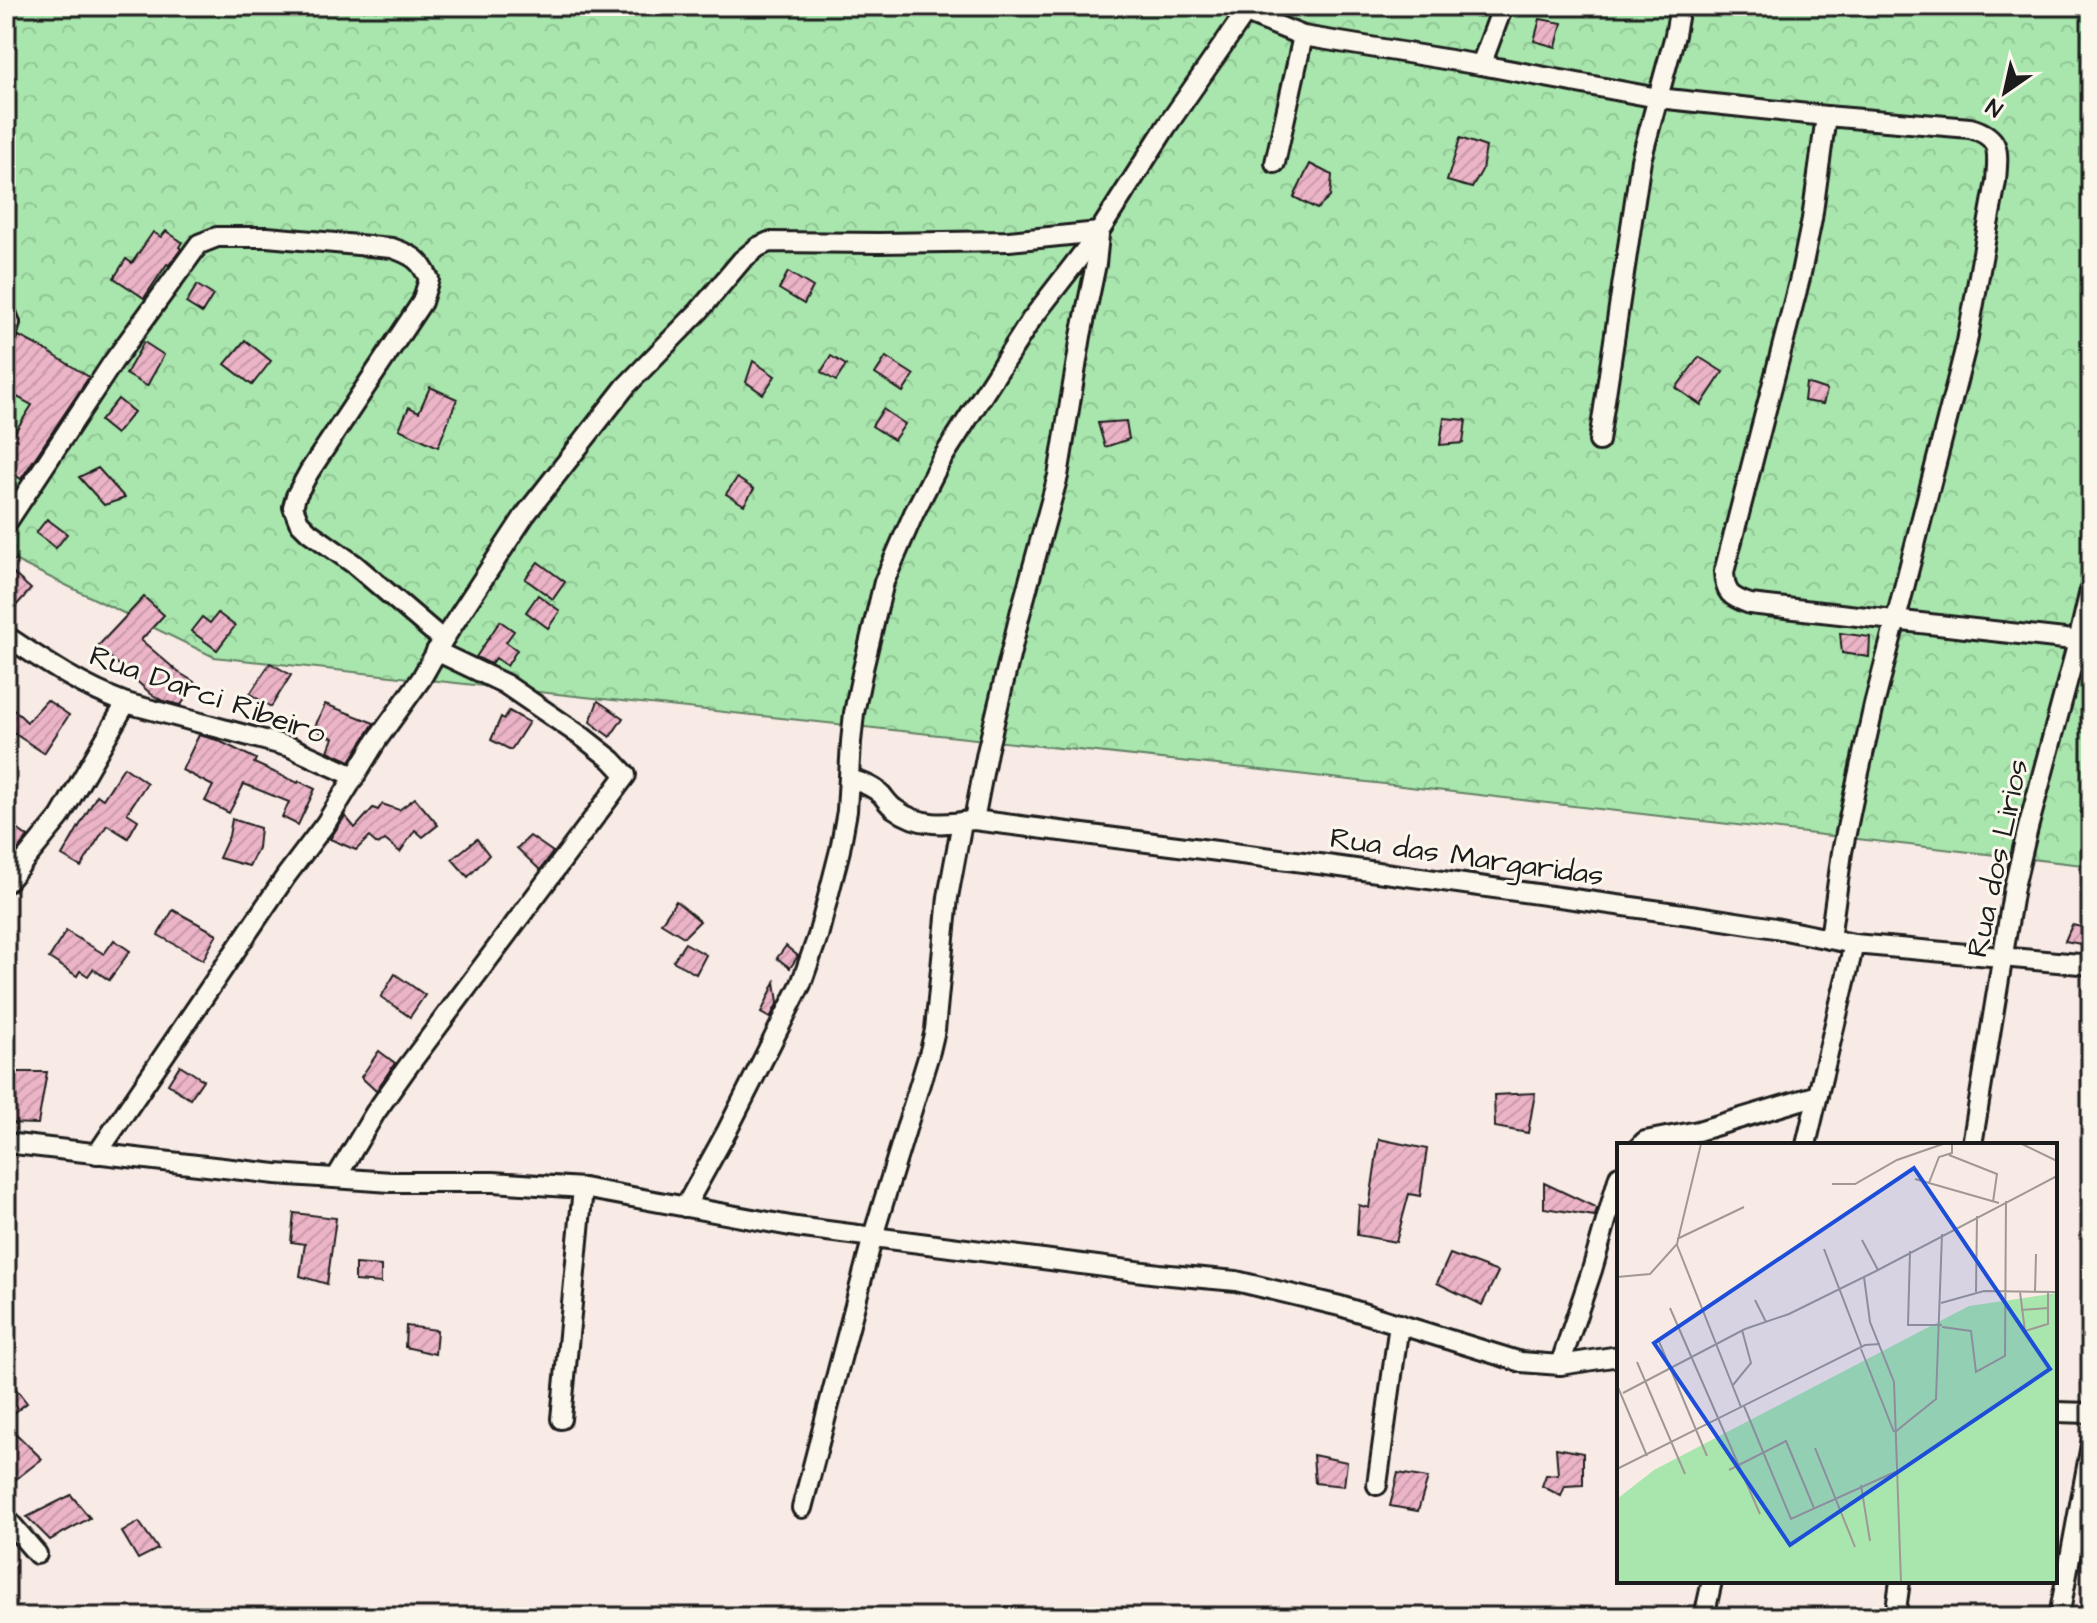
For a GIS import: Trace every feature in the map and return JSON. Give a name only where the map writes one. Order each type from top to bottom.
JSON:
[{"type":"street","points":[[1481,65],[1503,6]]},
{"type":"street","points":[[1599,441],[1641,160],[1680,6]]},
{"type":"street","points":[[685,1207],[801,984],[818,936],[847,811],[854,713],[881,596],[914,513],[940,462],[1031,320],[1099,232],[1166,127],[1248,9],[1303,36],[1658,98],[1970,128],[1985,132],[1993,139],[1997,158],[1996,181],[1967,342],[1874,705],[1845,836],[1830,939]]},
{"type":"street","points":[[1275,163],[1303,36]]},
{"type":"street","points":[[1826,116],[1812,219],[1800,278],[1724,572],[1724,584],[1734,598],[1750,604],[2085,642]]},
{"type":"street","points":[[97,1154],[286,876],[326,823],[525,515],[626,386],[699,311],[742,260],[758,247],[777,241],[1009,241],[1099,232]]},
{"type":"street","points":[[802,1508],[873,1236],[935,1030],[948,897],[1058,476],[1099,232]]},
{"type":"street","points":[[6,524],[144,317],[199,244],[217,237],[267,237],[392,248],[422,264],[429,279],[422,302],[309,472],[293,507],[299,522],[309,532],[354,564],[440,645],[505,684],[584,738],[626,775],[406,1069],[336,1178]]},
{"type":"street","points":[[6,313],[10,323],[6,337]]},
{"type":"street","name":"Rua dos Lirios","points":[[1972,1143],[2014,887],[2056,720],[2085,642],[2091,586]]},
{"type":"street","name":"Rua Darci Ribeiro","points":[[6,636],[74,680],[126,703],[290,747],[354,776]]},
{"type":"street","points":[[6,883],[60,817],[126,703]]},
{"type":"street","name":"Rua das Margaridas","points":[[849,779],[870,786],[894,809],[921,822],[968,821],[1319,864],[1697,916],[1854,944],[2091,965]]},
{"type":"street","points":[[1806,1143],[1854,944]]},
{"type":"street","points":[[1643,1143],[1698,1131],[1818,1095]]},
{"type":"street","points":[[6,1143],[276,1174],[391,1182],[583,1188],[796,1227],[1159,1274],[1236,1281],[1340,1306],[1521,1362],[1560,1365],[1617,1356]]},
{"type":"street","points":[[1560,1365],[1617,1183]]},
{"type":"street","points":[[561,1419],[583,1188]]},
{"type":"street","points":[[1377,1485],[1399,1324]]},
{"type":"street","points":[[2057,1412],[2091,1413]]},
{"type":"street","points":[[2059,1617],[2091,1445]]},
{"type":"street","points":[[6,1518],[37,1554]]},
{"type":"street","points":[[1704,1617],[1712,1583]]},
{"type":"street","points":[[1895,1617],[1900,1583]]},
{"type":"green space","points":[[6,6],[2091,6],[2091,866],[1245,768],[214,657],[6,556]]},
{"type":"building","points":[[1540,19],[1562,23],[1556,47],[1534,41]]},
{"type":"building","points":[[1460,138],[1486,147],[1482,170],[1472,188],[1447,181]]},
{"type":"building","points":[[1310,164],[1332,175],[1330,197],[1317,209],[1294,197]]},
{"type":"building","points":[[166,231],[182,242],[181,249],[144,298],[114,278],[126,259],[132,263],[153,232],[161,237]]},
{"type":"building","points":[[788,272],[813,287],[804,304],[779,289]]},
{"type":"building","points":[[197,285],[213,295],[202,313],[186,303]]},
{"type":"building","points":[[19,336],[89,377],[21,479],[6,469],[6,446],[32,405],[6,391],[6,361]]},
{"type":"building","points":[[245,340],[271,361],[252,385],[225,364]]},
{"type":"building","points":[[144,342],[164,355],[147,386],[126,374]]},
{"type":"building","points":[[831,356],[846,365],[836,381],[821,372]]},
{"type":"building","points":[[886,357],[914,375],[903,392],[875,374]]},
{"type":"building","points":[[1699,357],[1723,372],[1701,405],[1676,388]]},
{"type":"building","points":[[753,361],[775,376],[763,394],[746,382]]},
{"type":"building","points":[[1806,383],[1827,390],[1823,404],[1804,401]]},
{"type":"building","points":[[430,387],[457,399],[438,447],[399,429],[409,407],[419,412]]},
{"type":"building","points":[[118,399],[134,412],[116,434],[100,421]]},
{"type":"building","points":[[883,409],[905,424],[894,440],[872,426]]},
{"type":"building","points":[[1444,418],[1466,420],[1463,443],[1440,445]]},
{"type":"building","points":[[1126,421],[1129,439],[1105,447],[1098,423]]},
{"type":"building","points":[[98,468],[125,498],[104,505],[79,477]]},
{"type":"building","points":[[737,478],[754,489],[744,505],[726,494]]},
{"type":"building","points":[[47,519],[67,534],[56,548],[36,533]]},
{"type":"building","points":[[538,562],[565,582],[553,599],[525,579]]},
{"type":"building","points":[[6,567],[31,589],[6,617]]},
{"type":"building","points":[[538,595],[560,611],[548,628],[526,612]]},
{"type":"building","points":[[144,597],[164,615],[141,640],[178,672],[196,683],[181,705],[163,701],[151,694],[98,646]]},
{"type":"building","points":[[218,613],[235,626],[217,650],[191,631],[202,617],[210,623]]},
{"type":"building","points":[[500,621],[514,631],[506,642],[517,650],[507,666],[496,658],[491,664],[476,657]]},
{"type":"building","points":[[1840,633],[1870,637],[1869,657],[1842,653]]},
{"type":"building","points":[[270,663],[291,675],[271,707],[250,694]]},
{"type":"building","points":[[47,700],[69,715],[44,753],[6,728],[6,702],[27,722]]},
{"type":"building","points":[[598,701],[623,718],[610,737],[590,722]]},
{"type":"building","points":[[325,704],[374,723],[350,761],[328,751],[333,738],[314,729]]},
{"type":"building","points":[[509,711],[529,722],[511,750],[491,740],[501,717],[504,719]]},
{"type":"building","points":[[199,735],[217,740],[256,759],[254,763],[315,789],[298,825],[282,817],[289,802],[244,784],[229,813],[205,801],[213,786],[182,770]]},
{"type":"building","points":[[124,767],[147,783],[127,813],[138,820],[128,838],[107,825],[81,867],[62,856],[97,795],[103,799]]},
{"type":"building","points":[[415,798],[438,825],[423,837],[415,830],[400,852],[385,840],[378,845],[369,837],[356,850],[330,839],[345,816],[355,828],[373,808],[378,810],[382,804],[399,810]]},
{"type":"building","points":[[232,819],[260,828],[258,848],[249,866],[219,858],[229,836]]},
{"type":"building","points":[[6,821],[28,837],[16,852],[6,844]]},
{"type":"building","points":[[530,836],[553,852],[540,870],[517,848]]},
{"type":"building","points":[[477,839],[489,855],[468,877],[452,859]]},
{"type":"building","points":[[676,901],[700,921],[684,937],[661,923]]},
{"type":"building","points":[[173,910],[217,934],[203,960],[158,935]]},
{"type":"building","points":[[2072,925],[2091,929],[2091,946],[2065,941]]},
{"type":"building","points":[[66,931],[104,954],[114,940],[130,951],[109,980],[93,969],[88,976],[80,971],[77,976],[49,958]]},
{"type":"building","points":[[685,943],[706,955],[696,974],[673,961]]},
{"type":"building","points":[[786,946],[798,956],[790,968],[777,958]]},
{"type":"building","points":[[395,974],[425,995],[410,1017],[381,997]]},
{"type":"building","points":[[775,982],[778,1002],[770,1018],[761,1013]]},
{"type":"building","points":[[379,1051],[395,1063],[376,1091],[361,1077]]},
{"type":"building","points":[[180,1065],[203,1080],[190,1099],[168,1084]]},
{"type":"building","points":[[6,1072],[47,1072],[38,1124],[6,1123]]},
{"type":"building","points":[[1535,1093],[1528,1133],[1495,1127],[1494,1095]]},
{"type":"building","points":[[1379,1139],[1427,1149],[1420,1196],[1409,1194],[1396,1242],[1357,1235],[1359,1205],[1369,1208]]},
{"type":"building","points":[[1544,1183],[1597,1208],[1595,1216],[1544,1208]]},
{"type":"building","points":[[294,1213],[336,1218],[327,1284],[300,1276],[305,1244],[291,1242]]},
{"type":"building","points":[[1450,1254],[1498,1272],[1482,1305],[1437,1283]]},
{"type":"building","points":[[355,1264],[381,1266],[381,1283],[355,1281]]},
{"type":"building","points":[[406,1326],[437,1330],[435,1354],[405,1347]]},
{"type":"building","points":[[6,1376],[27,1403],[6,1419]]},
{"type":"building","points":[[6,1424],[42,1459],[16,1479],[6,1465]]},
{"type":"building","points":[[1556,1448],[1583,1453],[1583,1485],[1565,1486],[1561,1496],[1542,1486],[1546,1475],[1558,1474]]},
{"type":"building","points":[[1313,1455],[1347,1462],[1344,1486],[1315,1483]]},
{"type":"building","points":[[1398,1473],[1428,1478],[1418,1511],[1390,1506]]},
{"type":"building","points":[[71,1495],[90,1518],[50,1540],[27,1517]]},
{"type":"building","points":[[139,1522],[158,1549],[138,1559],[122,1532]]}]
